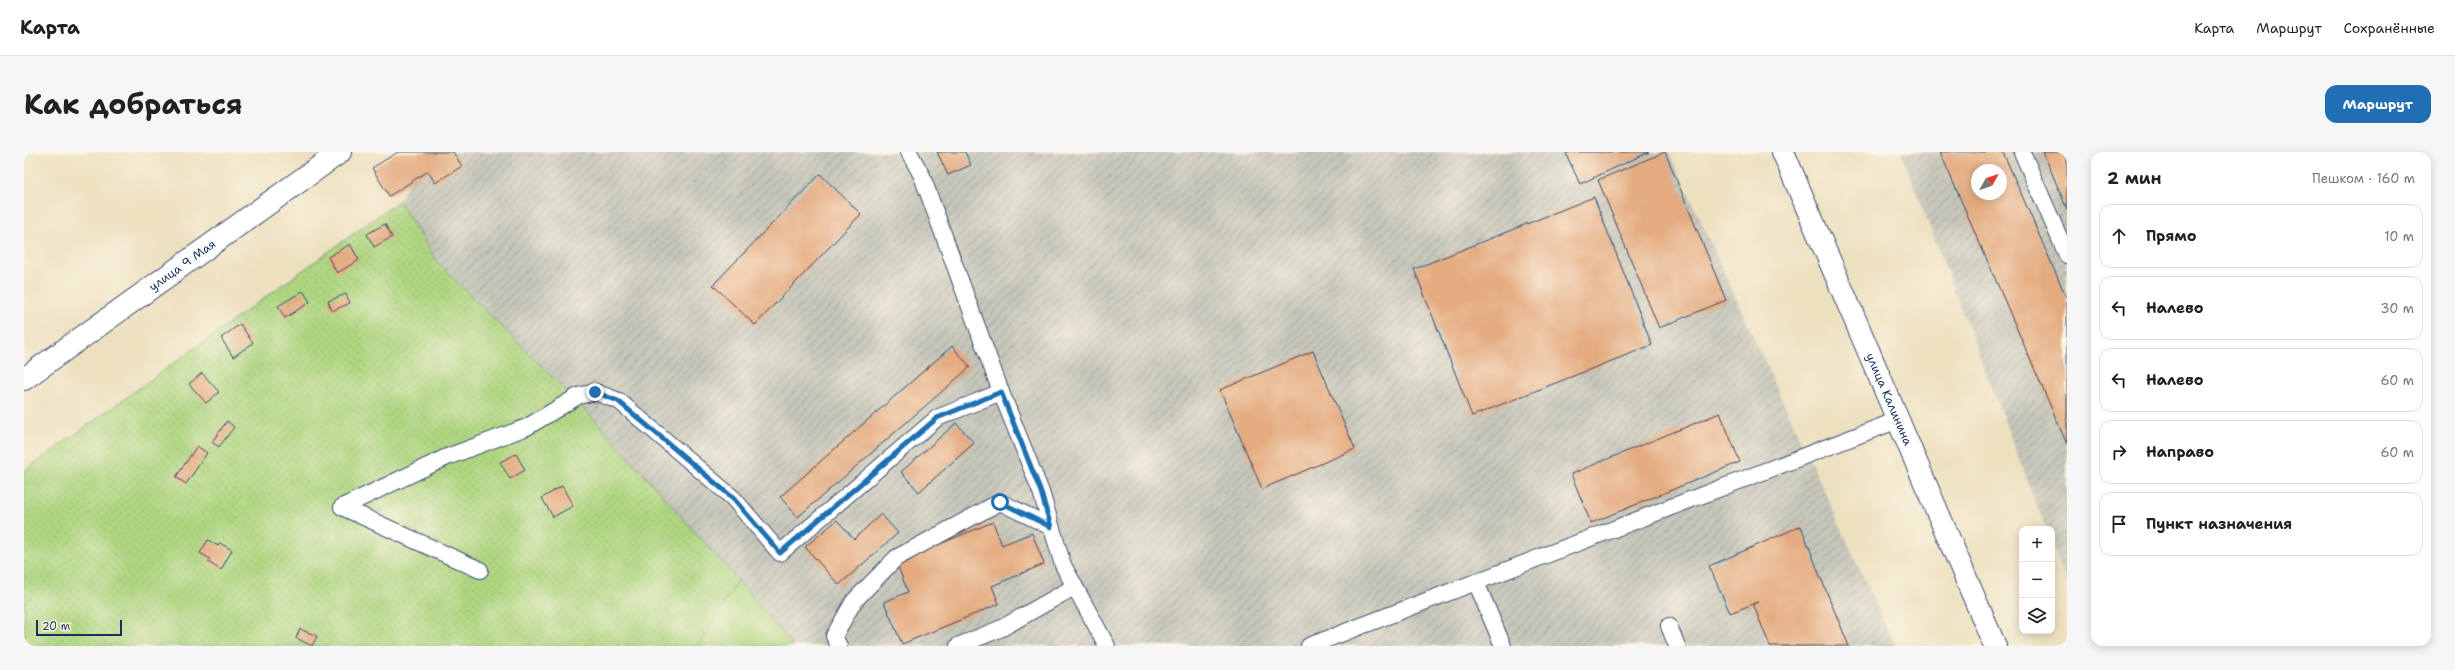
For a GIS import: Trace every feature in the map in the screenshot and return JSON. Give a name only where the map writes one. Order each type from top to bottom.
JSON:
[{"type":"street","name":"улица 9 Мая","points":[[24,379],[340,152]]},
{"type":"street","name":"улица Калинина","points":[[1783,152],[1995,646]]},
{"type":"lane","points":[[909,152],[922,176],[1001,392],[1041,492],[1063,565],[1107,646]]},
{"type":"lane","points":[[2022,152],[2067,254]]},
{"type":"lane","points":[[480,570],[342,507],[447,457],[527,427],[578,396],[595,392],[618,401],[733,498],[780,553],[937,418],[1001,392]]},
{"type":"lane","points":[[1309,646],[1898,420]]},
{"type":"lane","points":[[839,646],[834,636],[854,601],[896,558],[1000,502],[1051,527]]},
{"type":"lane","points":[[1476,582],[1503,646]]},
{"type":"lane","points":[[958,646],[1002,628],[1074,587]]},
{"type":"lane","points":[[1669,626],[1677,646]]},
{"type":"shaded area","points":[[432,152],[1669,152],[1895,646],[793,646],[738,580],[601,426],[438,263],[399,201],[421,161]]},
{"type":"shaded area","points":[[1901,152],[2067,152],[2067,583],[2055,552],[2055,526],[2045,526]]},
{"type":"green space","points":[[399,201],[438,263],[601,426],[738,580],[698,646],[24,646],[24,471]]},
{"type":"green space","points":[[738,580],[793,646],[698,646]]},
{"type":"building","points":[[398,152],[453,152],[462,166],[435,183],[428,171],[389,196],[372,168]]},
{"type":"building","points":[[937,152],[965,152],[971,165],[948,175]]},
{"type":"building","points":[[1570,152],[1649,152],[1580,184],[1566,154]]},
{"type":"building","points":[[1665,152],[1726,300],[1659,328],[1598,180]]},
{"type":"building","points":[[1940,152],[2003,152],[2067,299],[2067,444]]},
{"type":"building","points":[[2043,152],[2067,152],[2067,209]]},
{"type":"building","points":[[820,174],[861,214],[755,325],[713,285]]},
{"type":"building","points":[[1594,197],[1652,345],[1472,416],[1414,269]]},
{"type":"building","points":[[385,224],[392,237],[374,247],[367,234]]},
{"type":"building","points":[[350,244],[359,260],[337,273],[328,257]]},
{"type":"building","points":[[303,291],[310,302],[285,318],[278,306]]},
{"type":"building","points":[[346,294],[350,303],[332,311],[328,301]]},
{"type":"building","points":[[240,324],[253,343],[233,357],[221,338]]},
{"type":"building","points":[[952,346],[970,367],[798,517],[780,497]]},
{"type":"building","points":[[1313,351],[1355,449],[1262,489],[1220,390]]},
{"type":"building","points":[[202,373],[219,392],[206,403],[189,384]]},
{"type":"building","points":[[1720,413],[1740,462],[1591,523],[1571,474]]},
{"type":"building","points":[[227,421],[234,427],[219,447],[212,442]]},
{"type":"building","points":[[956,423],[974,443],[919,492],[901,472]]},
{"type":"building","points":[[197,446],[207,453],[186,484],[176,477]]},
{"type":"building","points":[[516,454],[525,470],[510,479],[500,462]]},
{"type":"building","points":[[562,486],[573,506],[553,517],[542,498]]},
{"type":"building","points":[[881,514],[898,533],[839,585],[805,547],[837,520],[854,539]]},
{"type":"building","points":[[993,522],[1002,545],[1032,533],[1044,564],[992,586],[999,604],[902,644],[884,602],[908,592],[896,562]]},
{"type":"building","points":[[1801,526],[1849,646],[1770,646],[1753,604],[1758,602],[1730,613],[1709,566]]},
{"type":"building","points":[[208,540],[218,546],[220,543],[232,550],[221,570],[208,562],[210,559],[200,553]]},
{"type":"building","points":[[300,629],[317,636],[312,646],[296,638]]},
{"type":"route","points":[[595,392],[618,401],[733,498],[780,553],[937,418],[951,411],[1001,392],[1041,492],[1051,527],[1000,502]]}]
